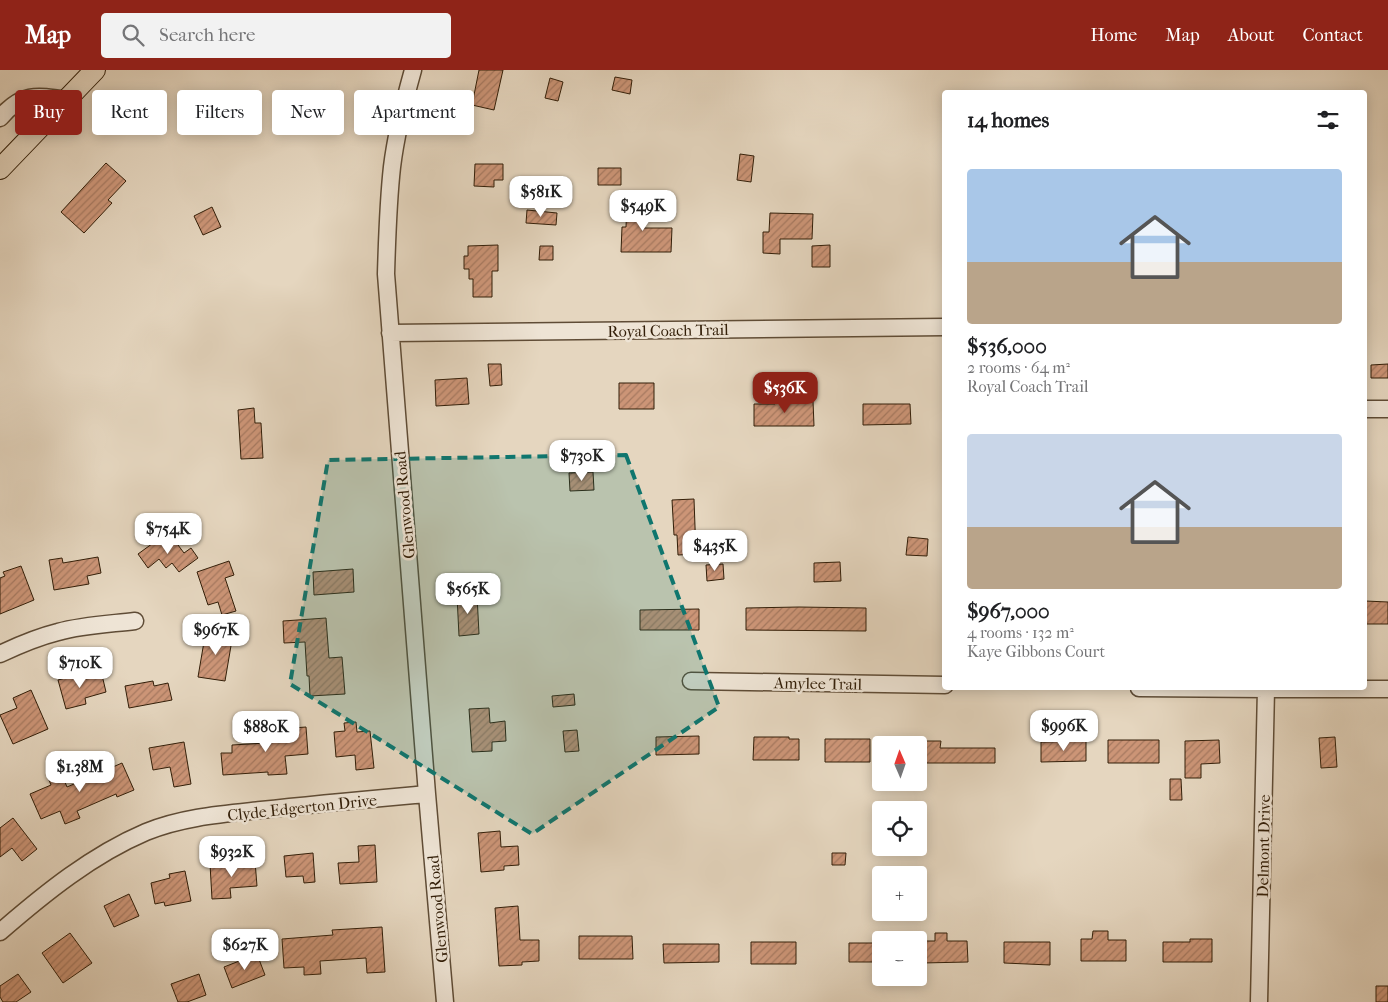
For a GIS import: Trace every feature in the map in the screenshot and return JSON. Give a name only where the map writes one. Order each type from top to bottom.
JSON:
[{"type":"main road","points":[[76,90],[95,70]]},
{"type":"main road","points":[[2,163],[30,135]]},
{"type":"street","name":"Glenwood Road","points":[[413,70],[402,108],[392,166],[387,218],[386,274],[445,1002]]},
{"type":"street","points":[[0,118],[15,104]]},
{"type":"street","name":"Royal Coach Trail","points":[[390,333],[942,327]]},
{"type":"street","points":[[1367,409],[1388,410]]},
{"type":"street","points":[[0,654],[24,643],[60,631],[135,621]]},
{"type":"street","name":"Amylee Trail","points":[[692,681],[942,685]]},
{"type":"street","points":[[1367,688],[1388,688]]},
{"type":"street","name":"Delmont Drive","points":[[1259,1002],[1266,690]]},
{"type":"street","name":"Clyde Edgerton Drive","points":[[0,932],[38,899],[110,850],[171,823],[217,815],[427,794]]},
{"type":"highlighted area","points":[[626,455],[719,707],[532,834],[290,684],[328,460]]},
{"type":"building","points":[[479,70],[503,70],[494,110],[474,105]]},
{"type":"building","points":[[615,77],[632,80],[630,94],[612,90]]},
{"type":"building","points":[[550,78],[563,82],[558,101],[545,98]]},
{"type":"building","points":[[740,154],[754,156],[751,182],[737,180]]},
{"type":"building","points":[[106,163],[126,181],[108,200],[112,203],[84,233],[61,212]]},
{"type":"building","points":[[475,164],[503,164],[503,180],[494,180],[494,187],[474,186]]},
{"type":"building","points":[[598,168],[621,168],[621,185],[598,185]]},
{"type":"building","points":[[627,200],[644,200],[644,228],[672,228],[671,252],[621,252],[622,227],[626,227]]},
{"type":"building","points":[[212,207],[221,227],[203,235],[194,216]]},
{"type":"building","points":[[527,210],[557,213],[556,225],[526,223]]},
{"type":"building","points":[[770,213],[813,214],[812,239],[780,239],[780,254],[763,253],[763,232],[769,232]]},
{"type":"building","points":[[498,245],[498,271],[492,271],[492,297],[473,297],[473,279],[469,279],[469,269],[464,269],[464,256],[468,256],[468,246]]},
{"type":"building","points":[[830,245],[830,267],[812,267],[812,246]]},
{"type":"building","points":[[540,246],[553,246],[553,260],[539,260]]},
{"type":"building","points":[[488,364],[501,364],[502,385],[490,386]]},
{"type":"building","points":[[1388,364],[1388,378],[1371,378],[1371,365]]},
{"type":"building","points":[[467,378],[469,404],[436,406],[435,380]]},
{"type":"building","points":[[619,383],[654,383],[654,409],[619,409]]},
{"type":"building","points":[[813,401],[814,426],[754,426],[754,404]]},
{"type":"building","points":[[863,404],[910,404],[911,424],[863,425]]},
{"type":"building","points":[[254,408],[255,423],[261,423],[263,458],[241,459],[238,410]]},
{"type":"building","points":[[593,472],[594,490],[570,491],[569,473]]},
{"type":"building","points":[[694,499],[696,554],[678,555],[677,535],[674,535],[672,500]]},
{"type":"building","points":[[172,537],[184,553],[191,548],[198,558],[179,572],[172,563],[166,568],[159,559],[148,568],[138,554],[160,538],[164,543]]},
{"type":"building","points":[[908,537],[928,539],[927,556],[906,555]]},
{"type":"building","points":[[98,557],[101,573],[87,576],[89,584],[54,590],[49,560],[62,558],[63,563]]},
{"type":"building","points":[[229,561],[234,575],[225,578],[236,611],[222,615],[218,602],[208,605],[197,572]]},
{"type":"building","points":[[840,562],[841,581],[814,582],[814,563]]},
{"type":"building","points":[[723,564],[724,579],[707,581],[706,565]]},
{"type":"building","points":[[21,566],[34,600],[0,614],[0,578],[5,576],[3,572]]},
{"type":"building","points":[[353,569],[354,592],[314,595],[313,572]]},
{"type":"building","points":[[477,595],[479,634],[459,636],[457,596]]},
{"type":"building","points":[[1367,601],[1388,602],[1388,624],[1367,624]]},
{"type":"building","points":[[746,608],[866,608],[866,631],[746,630]]},
{"type":"building","points":[[699,609],[699,630],[640,630],[640,610]]},
{"type":"building","points":[[326,618],[329,658],[342,657],[345,694],[310,696],[305,642],[284,643],[283,621]]},
{"type":"building","points":[[206,630],[233,634],[225,681],[198,677]]},
{"type":"building","points":[[84,673],[86,679],[102,675],[106,692],[85,698],[86,704],[66,709],[58,680]]},
{"type":"building","points":[[153,681],[154,686],[168,683],[172,700],[129,708],[125,686]]},
{"type":"building","points":[[31,690],[48,729],[13,744],[0,715],[17,708],[13,698]]},
{"type":"building","points":[[574,694],[575,705],[553,707],[552,696]]},
{"type":"building","points":[[489,708],[490,723],[505,721],[506,741],[492,742],[492,751],[472,752],[469,709]]},
{"type":"building","points":[[356,722],[357,732],[370,731],[374,768],[356,770],[355,755],[336,757],[334,732],[345,731],[344,723]]},
{"type":"building","points":[[306,727],[308,754],[285,756],[287,774],[268,775],[268,772],[223,775],[221,753],[232,753],[232,745],[266,743],[265,730]]},
{"type":"building","points":[[577,730],[579,751],[565,752],[563,731]]},
{"type":"building","points":[[699,736],[699,754],[656,755],[656,737]]},
{"type":"building","points":[[754,737],[789,737],[789,739],[799,739],[799,760],[753,760]]},
{"type":"building","points":[[1335,737],[1337,767],[1321,768],[1319,738]]},
{"type":"building","points":[[825,739],[870,739],[870,762],[825,762]]},
{"type":"building","points":[[1108,740],[1159,740],[1159,763],[1108,763]]},
{"type":"building","points":[[1219,740],[1220,763],[1201,764],[1201,778],[1185,778],[1185,741]]},
{"type":"building","points":[[928,741],[941,741],[940,748],[995,748],[995,763],[928,763]]},
{"type":"building","points":[[1086,741],[1086,761],[1041,762],[1041,742]]},
{"type":"building","points":[[184,742],[191,784],[174,787],[170,767],[153,770],[149,748]]},
{"type":"building","points":[[122,763],[134,790],[117,797],[116,794],[77,811],[80,818],[65,824],[60,811],[41,819],[30,794],[51,785],[47,775],[60,770],[67,787]]},
{"type":"building","points":[[1170,779],[1181,779],[1182,800],[1170,800]]},
{"type":"building","points":[[13,818],[37,849],[22,861],[12,848],[0,857],[0,828]]},
{"type":"building","points":[[500,831],[501,847],[518,846],[519,865],[504,866],[504,870],[481,872],[478,833]]},
{"type":"building","points":[[375,845],[377,882],[340,884],[338,863],[359,862],[358,846]]},
{"type":"building","points":[[313,853],[315,882],[304,883],[303,876],[286,877],[284,856]]},
{"type":"building","points":[[832,853],[846,853],[845,865],[832,865]]},
{"type":"building","points":[[255,861],[257,886],[230,888],[231,898],[212,899],[210,864]]},
{"type":"building","points":[[185,871],[191,901],[165,906],[164,902],[155,904],[151,883],[170,878],[169,874]]},
{"type":"building","points":[[129,894],[139,916],[114,927],[104,906]]},
{"type":"building","points":[[518,906],[520,940],[539,940],[539,961],[522,962],[522,965],[499,966],[495,908]]},
{"type":"building","points":[[382,927],[385,972],[367,973],[366,958],[320,961],[321,974],[304,975],[304,967],[284,968],[282,939],[333,935],[332,930]]},
{"type":"building","points":[[1093,931],[1108,931],[1108,940],[1126,940],[1126,961],[1081,961],[1081,939],[1092,939]]},
{"type":"building","points":[[70,933],[92,963],[63,983],[42,953]]},
{"type":"building","points":[[935,933],[947,933],[947,941],[967,941],[968,962],[927,963],[927,941],[935,941]]},
{"type":"building","points":[[579,936],[632,936],[633,959],[579,959]]},
{"type":"building","points":[[1190,939],[1212,939],[1212,962],[1163,962],[1163,942],[1190,942]]},
{"type":"building","points":[[751,942],[796,942],[796,964],[751,964]]},
{"type":"building","points":[[1004,942],[1050,942],[1050,965],[1004,963]]},
{"type":"building","points":[[849,943],[872,943],[872,962],[849,962]]},
{"type":"building","points":[[663,944],[719,944],[719,962],[664,963]]},
{"type":"building","points":[[257,954],[265,975],[232,988],[224,967]]},
{"type":"building","points":[[18,974],[31,992],[16,1002],[3,1002],[0,997],[0,986]]},
{"type":"building","points":[[199,974],[206,995],[187,1002],[178,1002],[171,984]]},
{"type":"building","points":[[1376,986],[1388,986],[1388,1002],[1376,1002]]}]
